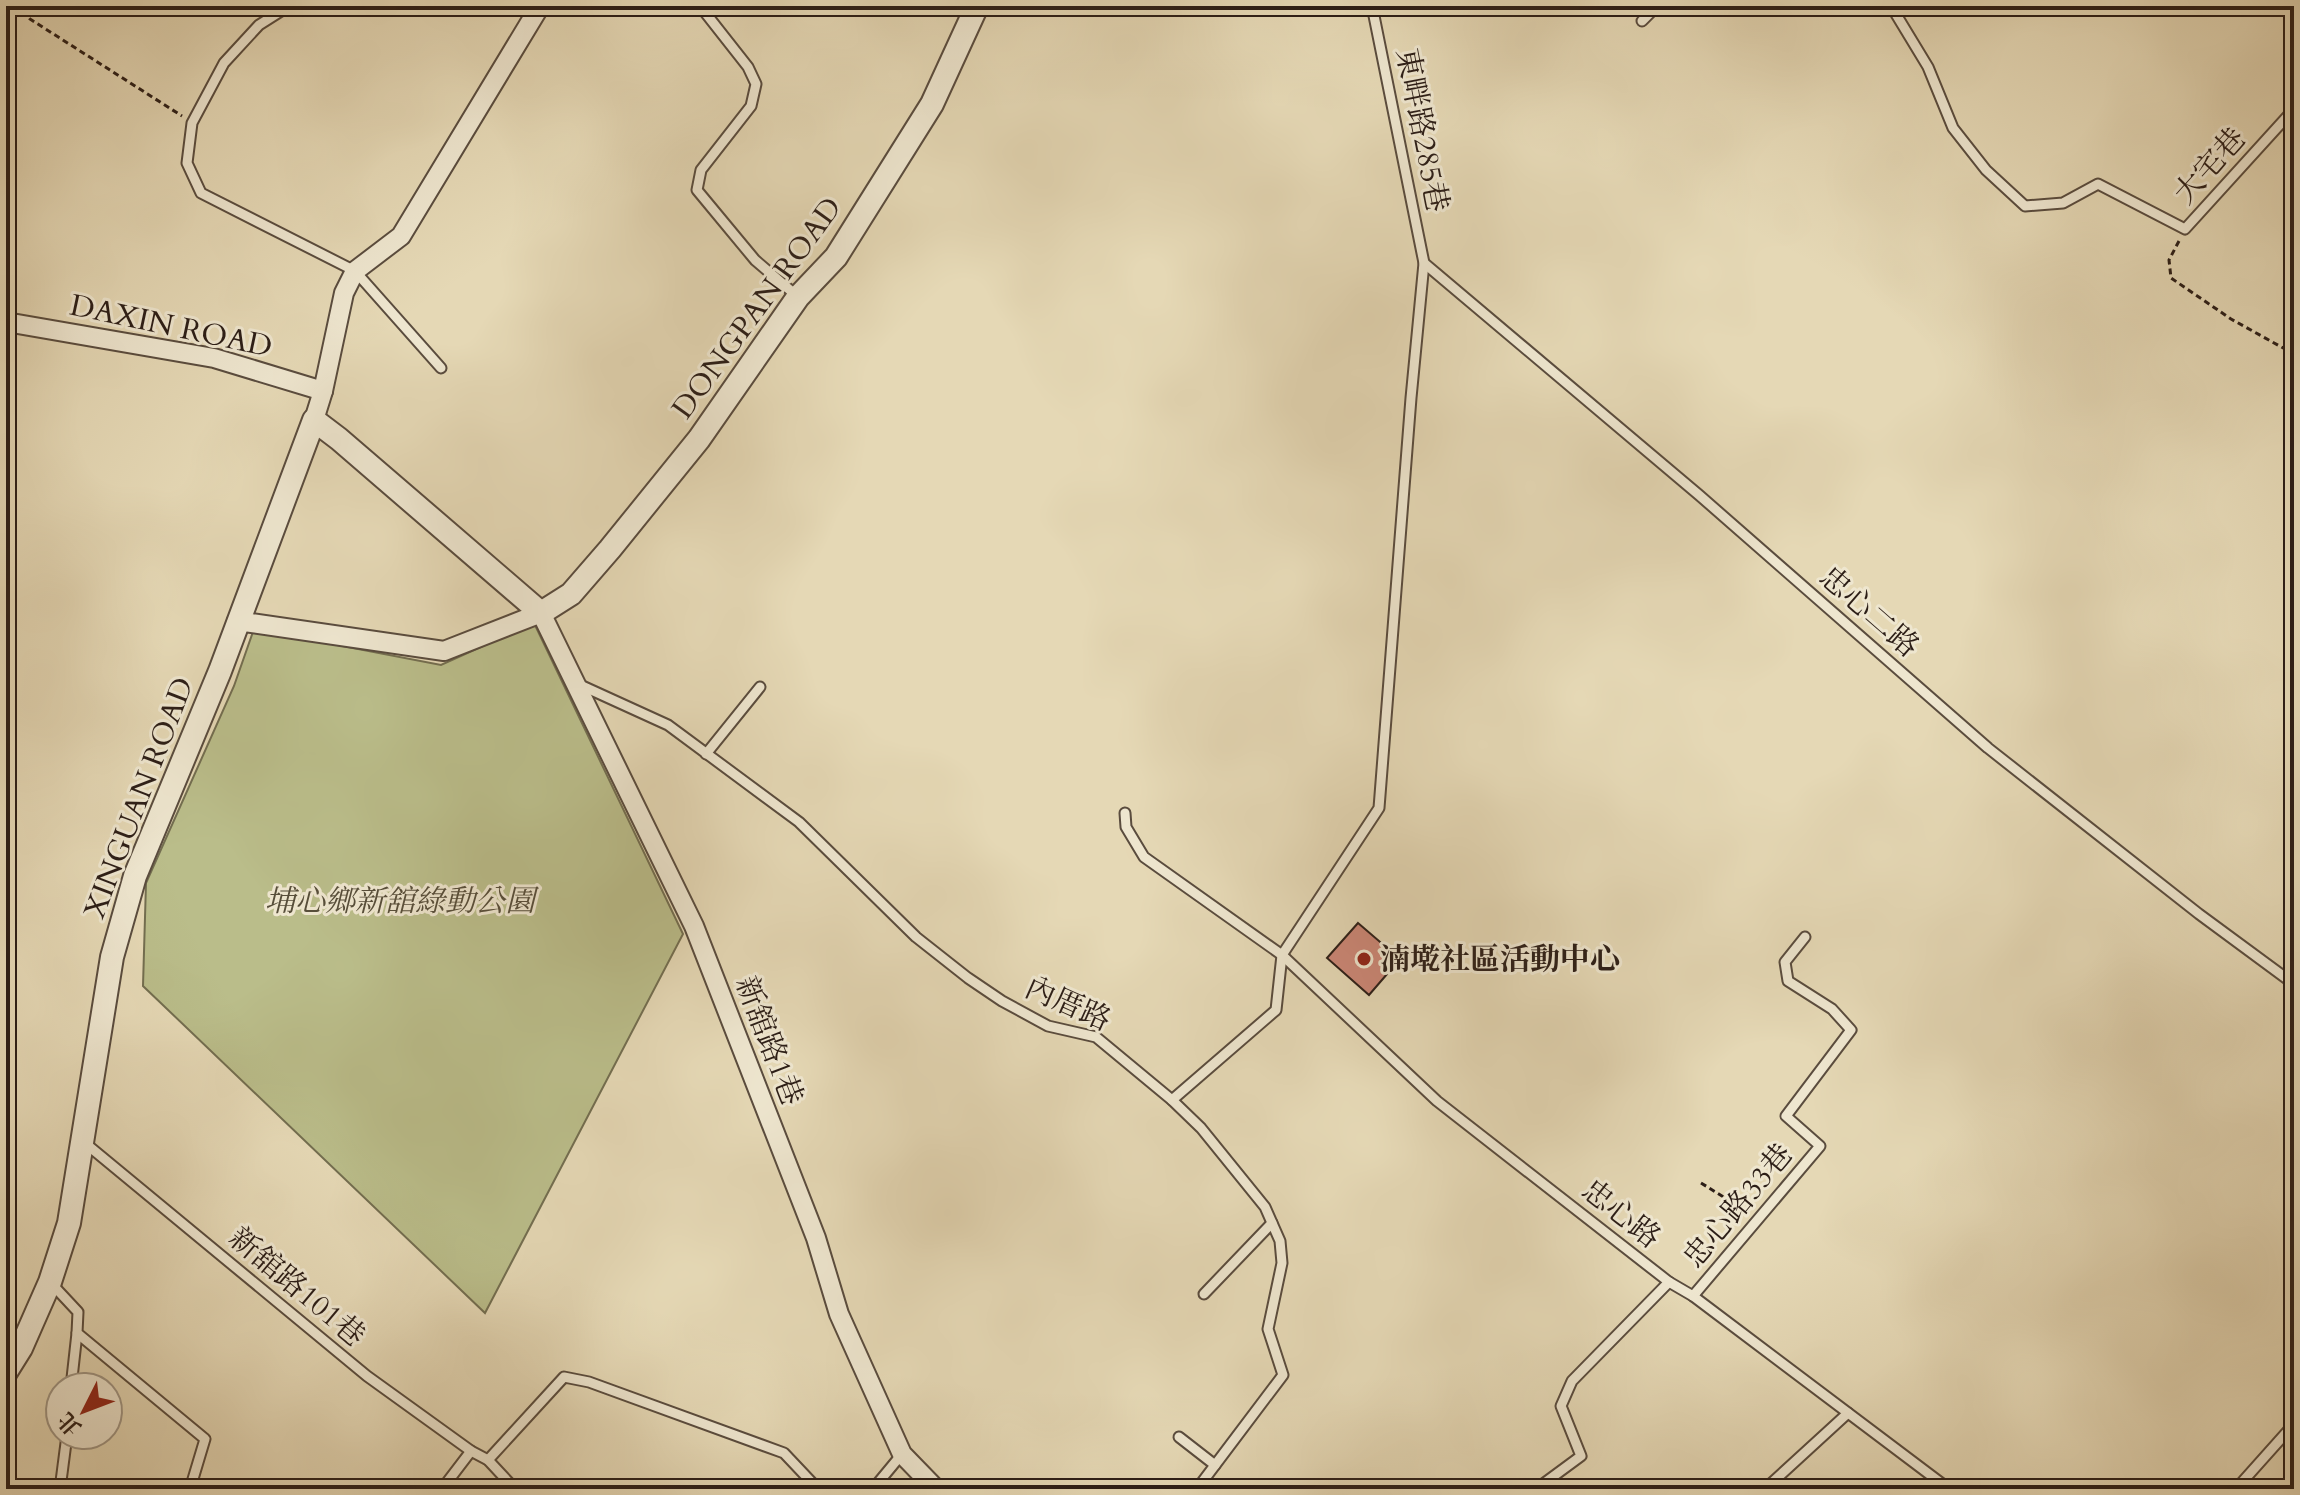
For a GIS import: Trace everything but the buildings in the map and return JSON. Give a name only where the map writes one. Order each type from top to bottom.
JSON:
[{"type":"street","points":[[355,271],[401,236],[540,6]]},
{"type":"street","name":"DONGPAN ROAD","points":[[541,613],[571,594],[677,467],[798,297],[836,257],[932,104],[977,6]]},
{"type":"street","name":"XINGUAN ROAD","points":[[6,1372],[21,1348],[50,1282],[69,1223],[112,957],[135,876],[220,671],[314,420],[344,293],[355,271]]},
{"type":"street","name":"DAXIN ROAD","points":[[6,322],[214,358],[323,391]]},
{"type":"street","points":[[237,621],[444,651],[541,613],[314,420]]},
{"type":"street","name":"新舘路1巷","points":[[541,613],[694,926],[816,1238],[839,1314],[902,1454],[936,1489]]},
{"type":"lane","points":[[289,6],[259,25],[224,63],[192,123],[187,163],[201,193],[355,271],[441,368]]},
{"type":"lane","points":[[700,6],[748,67],[756,84],[751,106],[701,170],[697,190],[755,260],[798,297]]},
{"type":"lane","name":"東畔路285巷","points":[[1282,955],[1379,808],[1424,263],[1372,6]]},
{"type":"lane","points":[[1642,21],[1657,6]]},
{"type":"lane","name":"大宅巷","points":[[1891,6],[1928,67],[1953,128],[1986,170],[2025,206],[2063,203],[2098,184],[2185,229],[2294,109]]},
{"type":"lane","name":"忠心二路","points":[[1424,263],[1699,495],[1988,748],[2199,914],[2294,984]]},
{"type":"lane","name":"內厝路","points":[[575,683],[668,725],[799,822],[916,937],[968,978],[1048,1026],[1096,1037],[1172,1100],[1241,1175],[1265,1207],[1280,1241],[1282,1263],[1268,1329],[1283,1375],[1197,1489]]},
{"type":"lane","points":[[706,754],[760,687]]},
{"type":"lane","name":"忠心路","points":[[1125,813],[1126,827],[1144,857],[1282,955],[1437,1101],[1669,1282],[1693,1296],[1949,1489]]},
{"type":"lane","name":"忠心路33巷","points":[[1693,1296],[1820,1146],[1786,1116],[1851,1030],[1832,1009],[1788,981],[1785,962],[1805,937]]},
{"type":"lane","points":[[1172,1100],[1276,1010],[1282,955]]},
{"type":"lane","name":"新舘路101巷","points":[[83,1141],[367,1376],[488,1460],[515,1489]]},
{"type":"lane","points":[[1204,1294],[1272,1223]]},
{"type":"lane","points":[[50,1282],[78,1312],[73,1371]]},
{"type":"lane","points":[[1543,1484],[1581,1456],[1561,1406],[1572,1381],[1669,1282]]},
{"type":"lane","points":[[77,1333],[205,1439],[190,1489]]},
{"type":"lane","points":[[488,1460],[564,1377],[589,1382],[784,1453],[818,1489]]},
{"type":"lane","points":[[1765,1489],[1848,1413]]},
{"type":"lane","points":[[2236,1489],[2294,1424]]},
{"type":"lane","points":[[1179,1437],[1215,1465]]},
{"type":"lane","points":[[60,1489],[65,1451]]},
{"type":"lane","points":[[442,1489],[471,1451]]},
{"type":"lane","points":[[873,1489],[902,1454]]},
{"type":"path","points":[[14,6],[192,123]]},
{"type":"path","points":[[2185,229],[2169,260],[2171,278],[2231,319],[2294,354]]},
{"type":"path","points":[[1701,1183],[1758,1218]]},
{"type":"green space","name":"埔心鄉新舘綠動公園","points":[[534,623],[683,934],[485,1313],[143,986],[146,883],[234,686],[254,629],[441,665]]},
{"type":"place","name":"湳墘社區活動中心","points":[[1364,959]]}]
